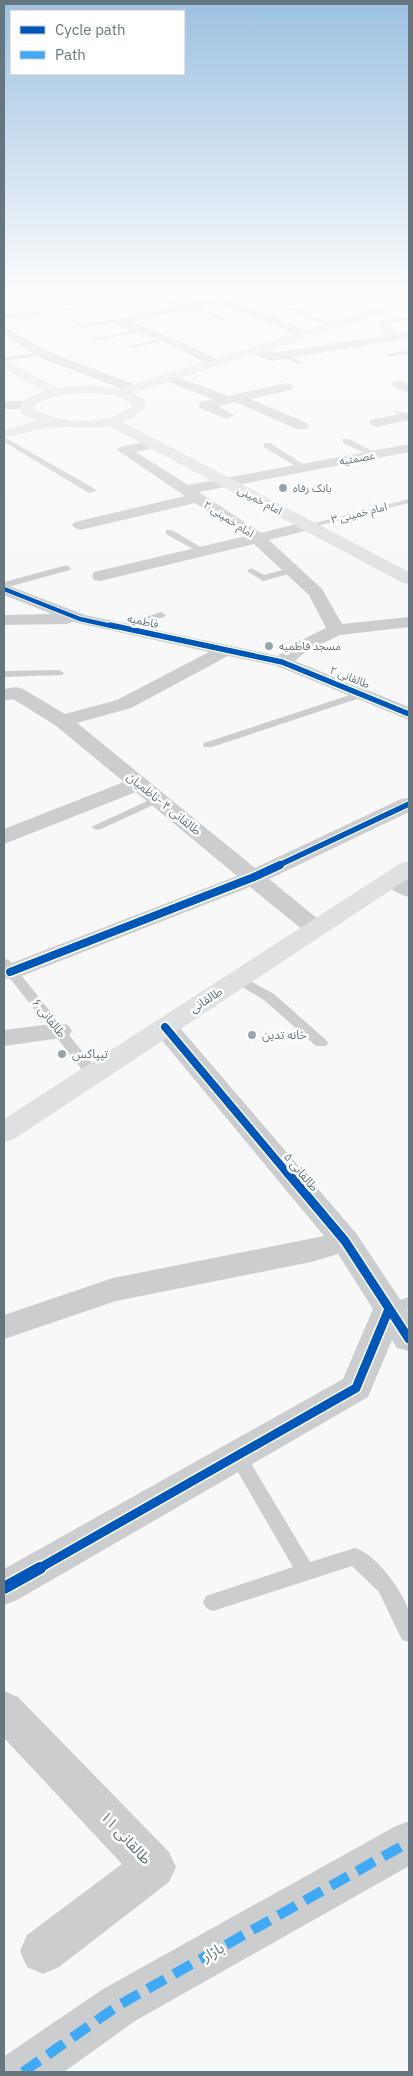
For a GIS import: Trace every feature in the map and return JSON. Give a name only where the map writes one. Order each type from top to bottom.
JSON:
[{"type":"main road","points":[[4,428],[30,410],[32,400],[56,392]]},
{"type":"main road","points":[[4,434],[28,427],[58,423],[94,423],[125,417],[134,413],[139,407],[138,402],[127,392]]},
{"type":"main road","points":[[30,410],[58,423]]},
{"type":"main road","name":"امام خمینی","points":[[111,421],[409,579]]},
{"type":"main road","name":"طالقانی","points":[[4,1132],[316,928],[404,879]]},
{"type":"street","points":[[211,392],[302,426]]},
{"type":"street","points":[[227,415],[205,405],[268,392]]},
{"type":"street","points":[[4,405],[30,410]]},
{"type":"street","points":[[376,423],[404,414]]},
{"type":"street","name":"امام خمینی ۲","points":[[155,444],[124,450],[251,532],[316,593],[336,630]]},
{"type":"street","name":"عصمتیه","points":[[80,525],[227,483],[409,448]]},
{"type":"street","points":[[100,576],[308,526]]},
{"type":"street","name":"فاطمیه","points":[[4,589],[80,619],[282,662]]},
{"type":"street","points":[[4,620],[80,619]]},
{"type":"street","points":[[282,662],[299,648],[336,630],[409,622]]},
{"type":"street","points":[[62,721],[124,704],[226,650]]},
{"type":"street","name":"طالقانی ۲","points":[[282,662],[409,714]]},
{"type":"street","name":"طالقانی ۴ -ناظمیان","points":[[4,694],[16,693],[62,721],[316,928]]},
{"type":"street","points":[[4,837],[140,784]]},
{"type":"street","points":[[7,968],[254,877],[409,804]]},
{"type":"street","name":"طالقانی ۵","points":[[165,1027],[399,1306],[409,1339]]},
{"type":"street","points":[[4,1038],[59,1031]]},
{"type":"street","points":[[4,1327],[113,1290],[311,1252],[345,1240]]},
{"type":"street","points":[[4,1588],[356,1388],[399,1306]]},
{"type":"street","name":"طالقانی ۱۱","points":[[4,1710],[154,1867],[43,1951]]},
{"type":"street","name":"بازار","points":[[23,2072],[119,2005],[409,1842]]},
{"type":"lane","points":[[4,439],[92,491]]},
{"type":"lane","points":[[346,441],[376,455]]},
{"type":"lane","points":[[267,445],[305,468]]},
{"type":"lane","name":"امام خمینی ۳","points":[[308,526],[409,501]]},
{"type":"lane","points":[[169,532],[203,551]]},
{"type":"lane","points":[[4,585],[67,568]]},
{"type":"lane","points":[[251,571],[262,578],[293,570]]},
{"type":"lane","points":[[120,628],[161,615]]},
{"type":"lane","points":[[4,674],[59,673]]},
{"type":"lane","points":[[208,745],[362,694]]},
{"type":"lane","points":[[97,827],[158,799]]},
{"type":"lane","name":"طالقانی ۶","points":[[7,968],[93,1074]]},
{"type":"lane","points":[[239,979],[269,998],[321,1043]]},
{"type":"lane","points":[[237,1455],[306,1572]]},
{"type":"lane","points":[[212,1602],[355,1556],[386,1586],[409,1633]]},
{"type":"marked path","points":[[23,2072],[119,2005],[409,1842]]},
{"type":"cycle path","points":[[4,589],[80,619],[282,662],[409,714]]},
{"type":"cycle path","points":[[10,972],[254,877],[409,804]]},
{"type":"cycle path","points":[[165,1027],[345,1241],[409,1339]]},
{"type":"cycle path","points":[[4,1588],[356,1388],[389,1309]]},
{"type":"place","name":"بانک رفاه","points":[[283,488]]},
{"type":"place","name":"مسجد فاطمیه","points":[[269,646]]},
{"type":"place","name":"خانه تدین","points":[[252,1035]]},
{"type":"place","name":"تیپاکس","points":[[62,1054]]}]
